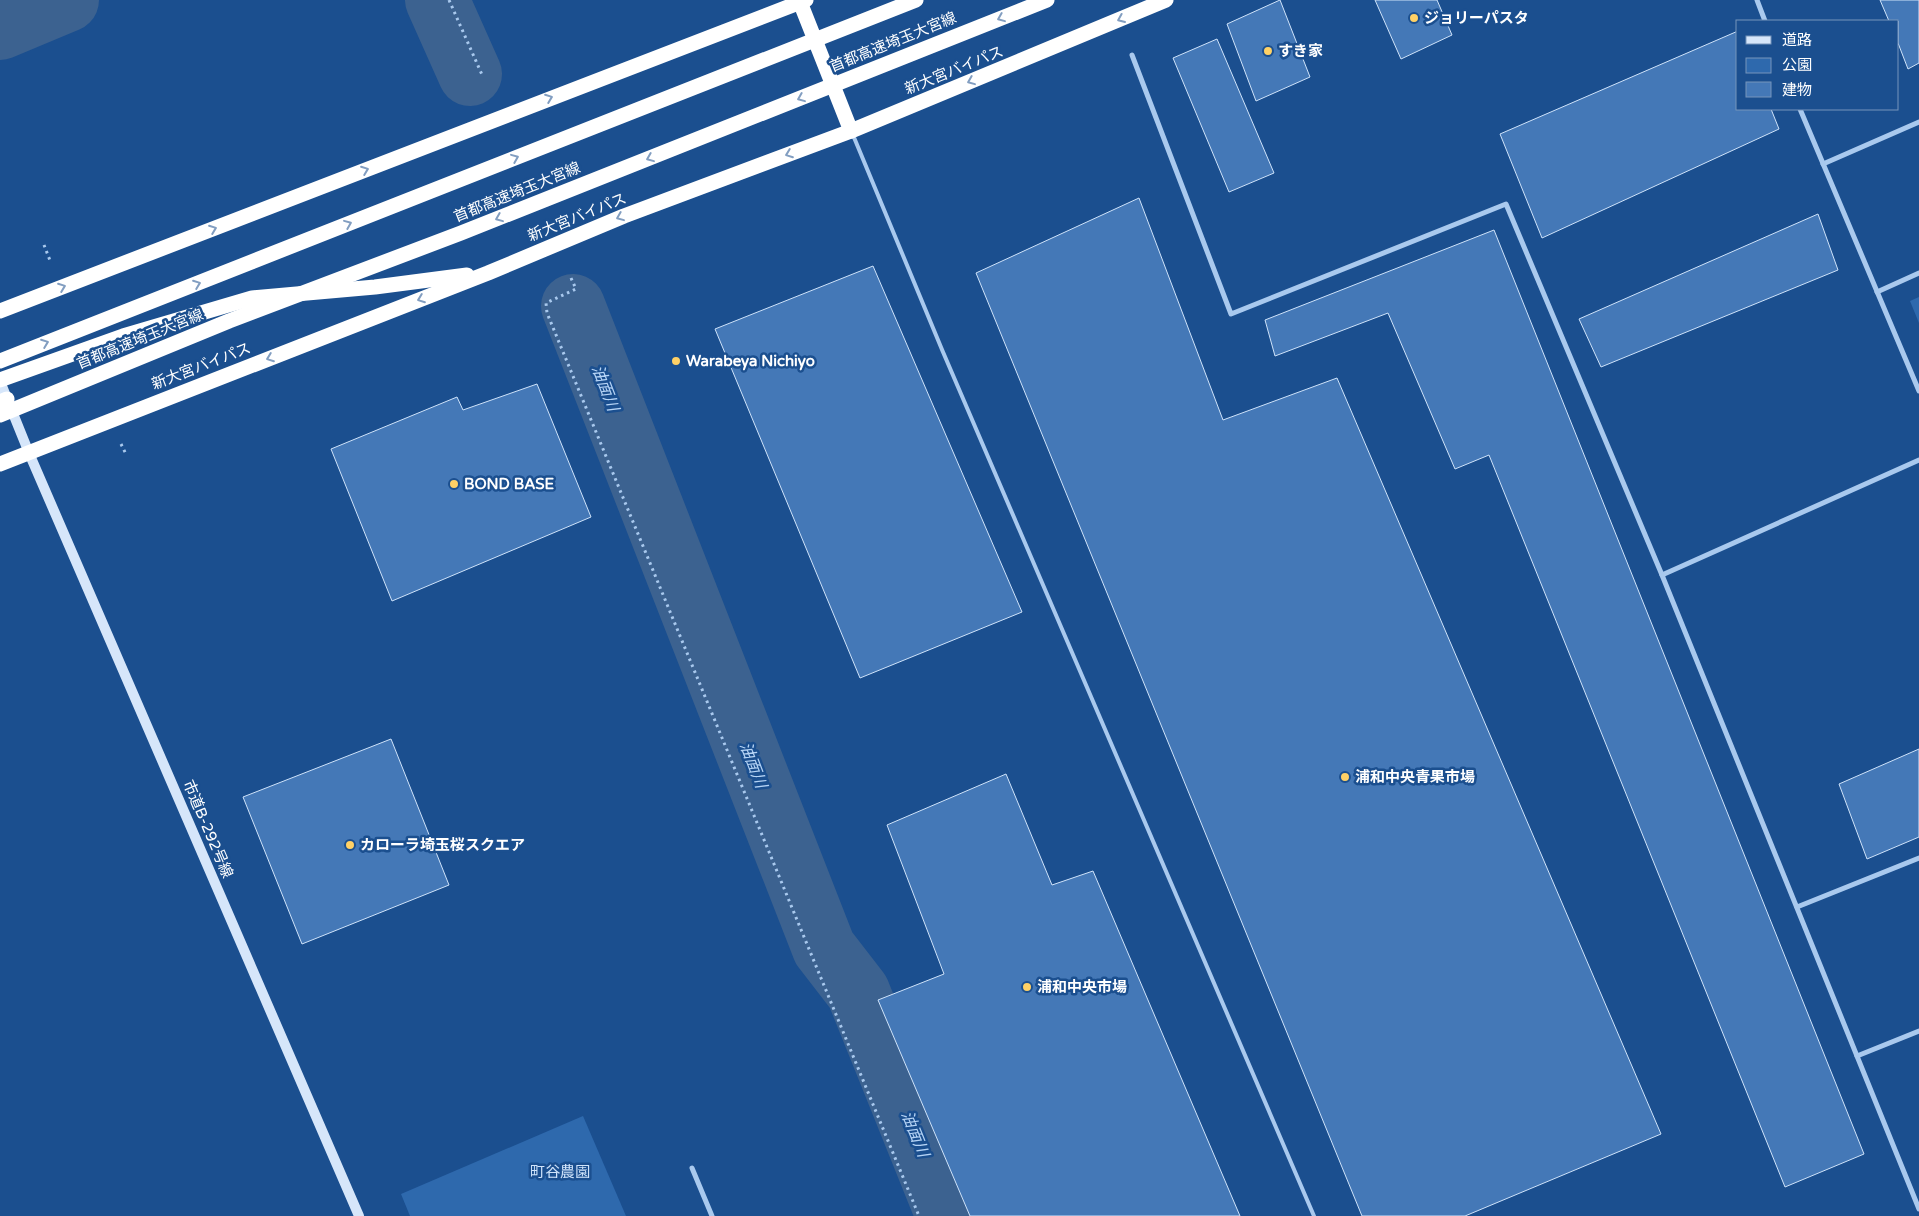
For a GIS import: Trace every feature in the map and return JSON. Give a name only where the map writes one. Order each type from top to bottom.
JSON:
[{"type":"highway","name":"首都高速埼玉大宮線","points":[[0,361],[916,0]]},
{"type":"highway","name":"首都高速埼玉大宮線","points":[[0,414],[229,321],[461,233],[1046,0]]},
{"type":"highway","name":"新大宮バイパス","points":[[0,464],[488,273],[624,216],[851,131],[1166,0]]},
{"type":"highway","points":[[0,311],[803,1],[851,131]]},
{"type":"highway","points":[[0,381],[123,336],[252,298],[488,273]]},
{"type":"street","points":[[1757,0],[1765,20]]},
{"type":"street","points":[[1132,55],[1231,314],[1506,204],[1662,574],[1919,1209]]},
{"type":"street","points":[[1800,110],[1919,391]]},
{"type":"street","points":[[1823,164],[1919,122]]},
{"type":"street","points":[[1877,292],[1919,273]]},
{"type":"street","name":"市道B-292号線","points":[[0,381],[4,401],[29,453],[359,1216]]},
{"type":"street","points":[[1662,574],[1919,460]]},
{"type":"street","points":[[1797,908],[1919,858]]},
{"type":"street","points":[[1857,1056],[1919,1031]]},
{"type":"street","points":[[692,1168],[712,1216]]},
{"type":"lane","points":[[851,131],[947,361],[1314,1216]]},
{"type":"path","points":[[449,0],[483,76]]},
{"type":"path","points":[[571,278],[576,290],[546,303],[547,313],[918,1216]]},
{"type":"green space","points":[[1919,297],[1919,323],[1910,301]]},
{"type":"green space","name":"町谷農園","points":[[583,1116],[626,1216],[410,1216],[401,1194]]},
{"type":"building","name":"すき家","points":[[1280,0],[1310,77],[1256,101],[1227,24]]},
{"type":"building","name":"ジョリーパスタ","points":[[1375,0],[1437,0],[1452,35],[1401,59]]},
{"type":"building","points":[[1880,0],[1919,0],[1919,63],[1908,69],[1899,46],[1899,20],[1889,20]]},
{"type":"building","points":[[1736,32],[1736,110],[1771,110],[1779,129],[1542,238],[1500,134]]},
{"type":"building","points":[[1217,39],[1274,173],[1229,192],[1173,58]]},
{"type":"building","name":"浦和中央青果市場","points":[[1139,198],[1223,420],[1337,378],[1661,1134],[1465,1216],[1362,1216],[976,273]]},
{"type":"building","points":[[1818,214],[1838,270],[1601,367],[1579,319]]},
{"type":"building","points":[[1494,230],[1864,1154],[1785,1187],[1489,455],[1455,469],[1388,313],[1275,356],[1265,320]]},
{"type":"building","points":[[873,266],[1022,612],[860,678],[715,329]]},
{"type":"building","points":[[537,384],[591,517],[392,601],[331,449],[457,397],[463,410]]},
{"type":"building","points":[[391,739],[449,885],[302,944],[243,797]]},
{"type":"building","points":[[1919,749],[1919,837],[1867,859],[1839,784]]},
{"type":"building","name":"浦和中央市場","points":[[1006,774],[1052,885],[1093,871],[1240,1216],[970,1216],[878,1000],[944,974],[887,825]]},
{"type":"waterway","name":"油面川","points":[[0,28],[67,0]]},
{"type":"waterway","name":"油面川","points":[[437,0],[470,74]]},
{"type":"waterway","name":"油面川","points":[[573,306],[824,948],[858,992],[948,1216]]},
{"type":"place","name":"ジョリーパスタ","points":[[1414,18]]},
{"type":"place","name":"すき家","points":[[1268,51]]},
{"type":"place","name":"Warabeya Nichiyo","points":[[676,361]]},
{"type":"place","name":"BOND BASE","points":[[454,484]]},
{"type":"place","name":"浦和中央青果市場","points":[[1345,777]]},
{"type":"place","name":"カローラ埼玉桜スクエア","points":[[350,845]]},
{"type":"place","name":"浦和中央市場","points":[[1027,987]]}]
